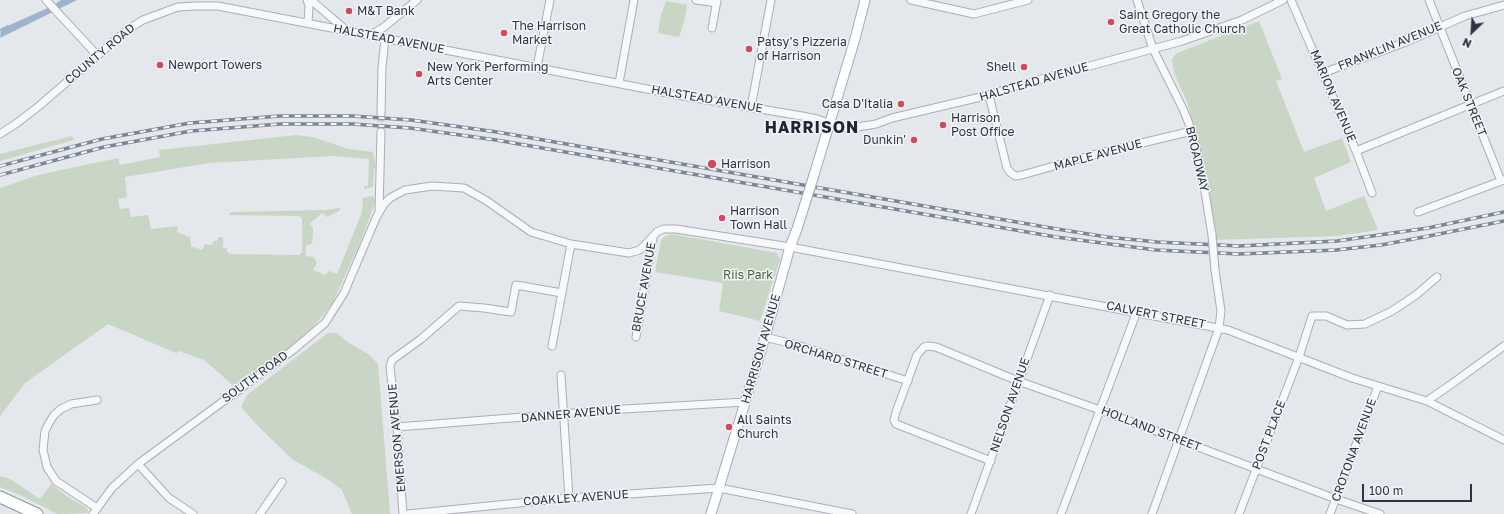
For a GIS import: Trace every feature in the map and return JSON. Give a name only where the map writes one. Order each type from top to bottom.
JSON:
[{"type":"highway","points":[[0,497],[37,514]]},
{"type":"main road","name":"HARRISON AVENUE","points":[[711,514],[765,337],[790,247],[830,123],[865,0]]},
{"type":"street","points":[[46,0],[97,55]]},
{"type":"street","points":[[307,0],[309,6],[308,23]]},
{"type":"street","points":[[311,0],[346,31]]},
{"type":"street","points":[[370,35],[384,28],[417,0]]},
{"type":"street","points":[[537,67],[550,0]]},
{"type":"street","points":[[620,83],[634,0]]},
{"type":"street","points":[[696,0],[717,2],[712,28]]},
{"type":"street","points":[[751,107],[771,0]]},
{"type":"street","points":[[911,0],[974,14],[1028,0]]},
{"type":"street","name":"BROADWAY","points":[[1137,0],[1153,49],[1184,109],[1192,131],[1203,181],[1212,235],[1221,311],[1219,328],[1152,514]]},
{"type":"street","name":"HALSTEAD AVENUE","points":[[308,23],[683,96],[817,119],[840,127],[851,128],[876,124],[892,118],[963,102],[1189,39],[1242,20],[1283,0]]},
{"type":"street","name":"MARION AVENUE","points":[[1291,0],[1356,151],[1372,193]]},
{"type":"street","name":"OAK STREET","points":[[1429,0],[1470,105],[1502,180]]},
{"type":"street","name":"FRANKLIN AVENUE","points":[[1323,73],[1406,42],[1465,16],[1504,5]]},
{"type":"street","name":"COUNTY ROAD","points":[[0,134],[39,106],[127,30],[143,20],[178,7],[218,6],[308,23]]},
{"type":"street","points":[[381,114],[382,68],[385,38]]},
{"type":"street","points":[[1356,151],[1504,91]]},
{"type":"street","name":"MAPLE AVENUE","points":[[989,95],[1007,168],[1015,176],[1100,153],[1192,131]]},
{"type":"street","points":[[379,211],[381,132]]},
{"type":"street","points":[[1418,212],[1502,180]]},
{"type":"street","points":[[379,211],[390,198],[405,190],[432,186],[464,188],[487,201],[531,232],[571,244],[629,253],[640,250],[653,236]]},
{"type":"street","name":"SOUTH ROAD","points":[[95,511],[112,488],[138,464],[293,350],[325,323],[344,293],[379,211]]},
{"type":"street","name":"CALVERT STREET","points":[[653,236],[662,229],[669,228],[790,247],[1050,295],[1228,330],[1352,378],[1426,401],[1504,440]]},
{"type":"street","name":"BRUCE AVENUE","points":[[636,337],[653,236]]},
{"type":"street","points":[[552,346],[571,244]]},
{"type":"street","name":"POST PLACE","points":[[1239,514],[1299,357],[1312,316],[1326,316],[1347,325],[1364,324],[1392,311],[1416,295],[1437,277]]},
{"type":"street","name":"EMERSON AVENUE","points":[[403,514],[391,363],[394,358],[421,339],[459,306],[511,312],[516,285],[562,293]]},
{"type":"street","name":"NELSON AVENUE","points":[[971,514],[1050,295]]},
{"type":"street","points":[[1062,514],[1137,312]]},
{"type":"street","name":"ORCHARD STREET","points":[[765,337],[796,345],[908,381]]},
{"type":"street","name":"HOLLAND STREET","points":[[908,381],[917,355],[922,349],[928,346],[936,347],[1018,381],[1380,514]]},
{"type":"street","points":[[1426,401],[1504,346]]},
{"type":"street","points":[[561,375],[569,498]]},
{"type":"street","points":[[908,381],[894,420],[896,424],[991,462]]},
{"type":"street","name":"CROTONA AVENUE","points":[[1330,514],[1378,386]]},
{"type":"street","points":[[95,511],[56,481],[47,466],[43,450],[45,432],[54,415],[61,409],[71,404],[97,400]]},
{"type":"street","name":"DANNER AVENUE","points":[[397,427],[564,415],[624,409],[745,402]]},
{"type":"street","points":[[138,464],[169,498],[193,514]]},
{"type":"street","points":[[260,514],[282,482]]},
{"type":"street","name":"COAKLEY AVENUE","points":[[408,514],[569,498],[720,488],[852,514]]},
{"type":"green space","points":[[666,1],[687,5],[685,18],[679,37],[658,33],[661,15]]},
{"type":"green space","points":[[1259,21],[1282,79],[1276,81],[1304,152],[1342,138],[1351,162],[1314,178],[1326,211],[1364,196],[1378,230],[1338,236],[1215,240],[1197,138],[1187,102],[1175,75],[1172,60],[1177,53]]},
{"type":"green space","points":[[296,135],[313,137],[349,149],[373,152],[376,168],[374,169],[373,187],[364,189],[364,186],[368,186],[369,159],[332,156],[209,163],[125,177],[127,197],[118,199],[120,209],[129,208],[131,217],[148,215],[151,229],[178,226],[177,232],[190,237],[191,246],[202,250],[205,244],[211,245],[214,241],[217,241],[219,237],[222,237],[223,248],[227,248],[227,251],[230,254],[299,255],[302,252],[302,218],[299,216],[229,215],[231,212],[326,210],[340,208],[340,210],[327,217],[322,213],[309,224],[313,227],[313,234],[312,244],[306,245],[306,256],[314,257],[317,263],[313,270],[325,275],[329,271],[337,274],[362,212],[363,198],[372,196],[375,203],[360,243],[332,304],[314,326],[289,349],[235,387],[204,360],[179,351],[176,353],[108,324],[25,383],[0,416],[0,188],[38,175],[118,158],[120,165],[160,157],[159,150]]},
{"type":"green space","points":[[72,136],[74,140],[0,161],[0,154]]},
{"type":"green space","name":"Riis Park","points":[[672,234],[777,253],[780,259],[760,321],[719,311],[723,283],[655,272],[661,240]]},
{"type":"green space","points":[[328,333],[337,333],[349,343],[368,354],[378,364],[390,514],[352,514],[342,490],[329,480],[293,460],[241,407],[247,395]]},
{"type":"green space","points":[[0,476],[10,479],[40,499],[51,484],[68,497],[87,508],[87,513],[57,514],[22,496],[0,487]]},
{"type":"water","points":[[61,0],[77,0],[0,38],[1,29],[52,6]]},
{"type":"waterway","points":[[0,30],[8,26]]},
{"type":"tunnel","points":[[381,114],[381,132]]},
{"type":"railway","points":[[0,166],[102,139],[190,123],[280,116],[352,116],[411,120],[497,132],[1057,229],[1107,237],[1157,242],[1239,246],[1337,241],[1428,228],[1504,212]]},
{"type":"railway","points":[[0,175],[104,147],[191,131],[280,124],[352,124],[410,128],[496,140],[1056,237],[1156,250],[1239,254],[1336,250],[1381,245],[1504,221]]},
{"type":"place","name":"M&T Bank","points":[[349,11]]},
{"type":"place","name":"Saint Gregory the Great Catholic Church","points":[[1111,22]]},
{"type":"place","name":"The Harrison Market","points":[[504,33]]},
{"type":"place","name":"Patsy's Pizzeria of Harrison","points":[[749,49]]},
{"type":"place","name":"Newport Towers","points":[[160,65]]},
{"type":"place","name":"Shell","points":[[1024,67]]},
{"type":"place","name":"New York Performing Arts Center","points":[[419,74]]},
{"type":"place","name":"Casa D'Italia","points":[[901,104]]},
{"type":"place","name":"Harrison Post Office","points":[[943,125]]},
{"type":"place","name":"Dunkin'","points":[[914,140]]},
{"type":"place","name":"Harrison","points":[[712,164]]},
{"type":"place","name":"Harrison Town Hall","points":[[722,218]]},
{"type":"place","name":"All Saints Church","points":[[729,427]]},
{"type":"district","name":"HARRISON","points":[[812,128]]}]
